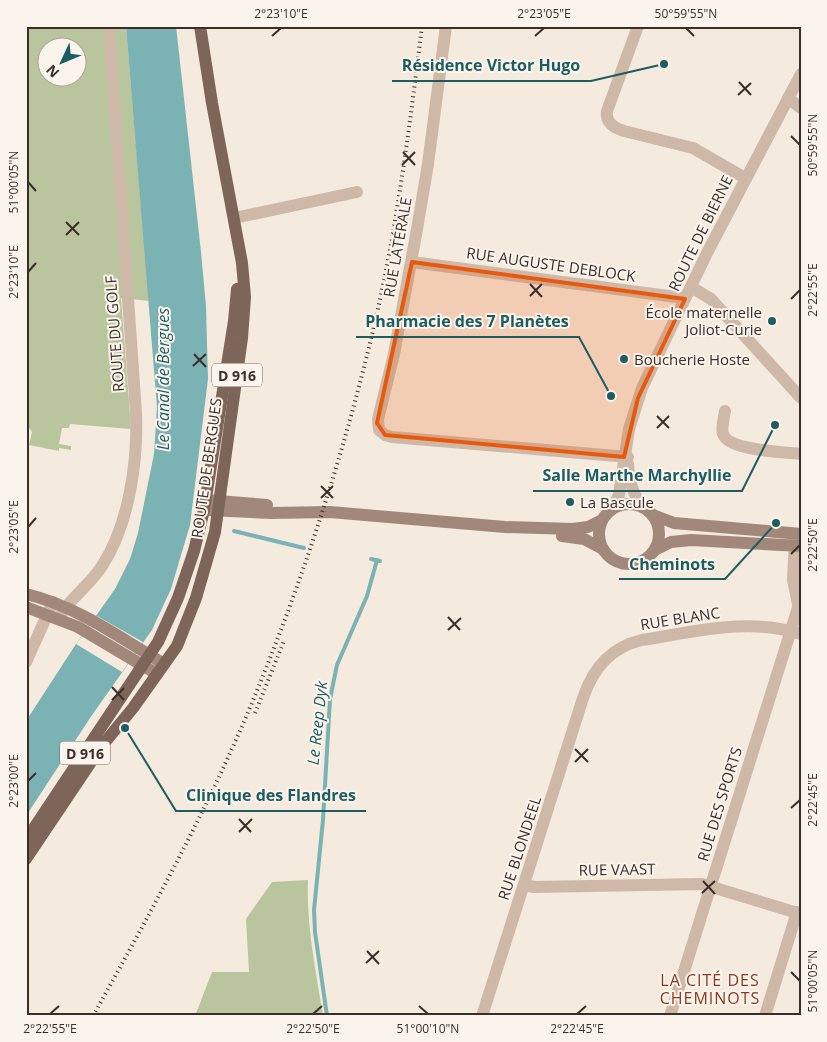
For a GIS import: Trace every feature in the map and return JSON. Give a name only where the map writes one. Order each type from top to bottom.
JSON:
[{"type":"main road","name":"ROUTE DE BERGUES","points":[[26,859],[101,747],[133,708],[179,641],[196,598],[216,532],[244,317],[244,275],[212,103],[200,26]]},
{"type":"main road","name":"ROUTE DE BERGUES","points":[[26,840],[141,657],[167,624],[182,588],[205,505],[235,309],[238,278],[238,239]]},
{"type":"street","name":"ROUTE DU GOLF","points":[[53,616],[66,607],[99,570],[115,541],[127,501],[135,448],[136,413],[108,26]]},
{"type":"street","name":"RUE LATÉRALE","points":[[446,26],[428,164],[412,262],[378,426],[382,433],[392,437],[626,457]]},
{"type":"street","points":[[638,26],[607,110],[608,122],[617,129],[694,148],[745,178]]},
{"type":"street","name":"ROUTE DE BIERNE","points":[[611,510],[619,495],[627,440],[632,417],[642,388],[745,178],[801,74]]},
{"type":"street","points":[[788,98],[801,108]]},
{"type":"street","points":[[234,218],[357,192]]},
{"type":"street","name":"RUE AUGUSTE DEBLOCK","points":[[412,262],[685,299]]},
{"type":"street","points":[[691,287],[711,299],[801,398]]},
{"type":"street","points":[[725,411],[722,432],[731,443],[742,447],[801,454]]},
{"type":"street","name":"ROUTE DE BIERNE","points":[[626,457],[631,486],[634,495],[642,506]]},
{"type":"street","points":[[205,505],[271,513],[310,512],[505,527],[578,529],[588,527],[602,520],[611,510],[626,504],[642,506],[653,515],[674,523],[798,540]]},
{"type":"street","points":[[653,515],[658,524],[659,532],[655,550]]},
{"type":"street","points":[[602,520],[599,533],[604,549],[612,559],[628,564],[643,560],[655,550],[671,542],[685,540],[798,540]]},
{"type":"street","points":[[505,527],[540,534],[584,539],[604,549]]},
{"type":"street","points":[[798,540],[793,580],[800,601]]},
{"type":"street","points":[[26,594],[66,607],[85,623],[160,669]]},
{"type":"street","name":"RUE DES SPORTS","points":[[670,1016],[710,886],[795,632],[800,601]]},
{"type":"street","points":[[26,662],[53,616],[53,602]]},
{"type":"street","points":[[26,607],[53,616],[85,623]]},
{"type":"street","name":"RUE BLANC","points":[[585,690],[596,670],[605,659],[616,650],[635,641],[736,626],[762,626],[795,632]]},
{"type":"street","name":"RUE BLONDEEL","points":[[482,1016],[585,690]]},
{"type":"street","name":"RUE VAAST","points":[[524,885],[534,887],[695,884],[710,886],[799,913]]},
{"type":"street","points":[[765,1016],[799,913]]},
{"type":"highlighted area","points":[[412,262],[685,299],[638,398],[624,457],[385,435],[377,423]]},
{"type":"green space","points":[[26,26],[126,26],[149,301],[121,298],[131,429],[70,424],[69,428],[62,428],[59,444],[71,446],[71,450],[59,448],[59,451],[29,445],[32,432],[26,423]]},
{"type":"green space","points":[[308,880],[310,931],[323,1016],[195,1016],[212,972],[249,972],[246,919],[272,882]]},
{"type":"water","name":"Le Canal de Bergues","points":[[126,26],[176,26],[206,306],[208,379],[190,525],[171,589],[152,630],[90,718],[26,816],[26,721],[76,644],[115,589],[130,559],[138,533],[154,454],[157,407]]},
{"type":"pier","points":[[97,616],[143,642],[122,672],[76,644]]},
{"type":"waterway","points":[[234,531],[304,548]]},
{"type":"waterway","name":"Le Reep Dyk","points":[[371,559],[380,561]]},
{"type":"waterway","name":"Le Reep Dyk","points":[[327,1016],[315,932],[314,910],[323,820],[330,699],[337,665],[367,596],[377,560]]},
{"type":"railway","points":[[93,1016],[171,872],[226,762],[281,630],[315,534],[345,437],[380,300],[401,183],[422,26]]},
{"type":"railway","points":[[255,713],[284,641]]},
{"type":"place","name":"Résidence Victor Hugo","points":[[664,64]]},
{"type":"place","name":"École maternelle Joliot-Curie","points":[[772,321]]},
{"type":"place","name":"Boucherie Hoste","points":[[624,359]]},
{"type":"place","name":"Pharmacie des 7 Planètes","points":[[611,396]]},
{"type":"place","name":"Salle Marthe Marchyllie","points":[[775,425]]},
{"type":"place","name":"La Bascule","points":[[570,502]]},
{"type":"place","name":"Cheminots","points":[[776,523]]},
{"type":"place","name":"Clinique des Flandres","points":[[125,728]]},
{"type":"district","name":"LA CITÉ DES CHEMINOTS","points":[[710,989]]}]
